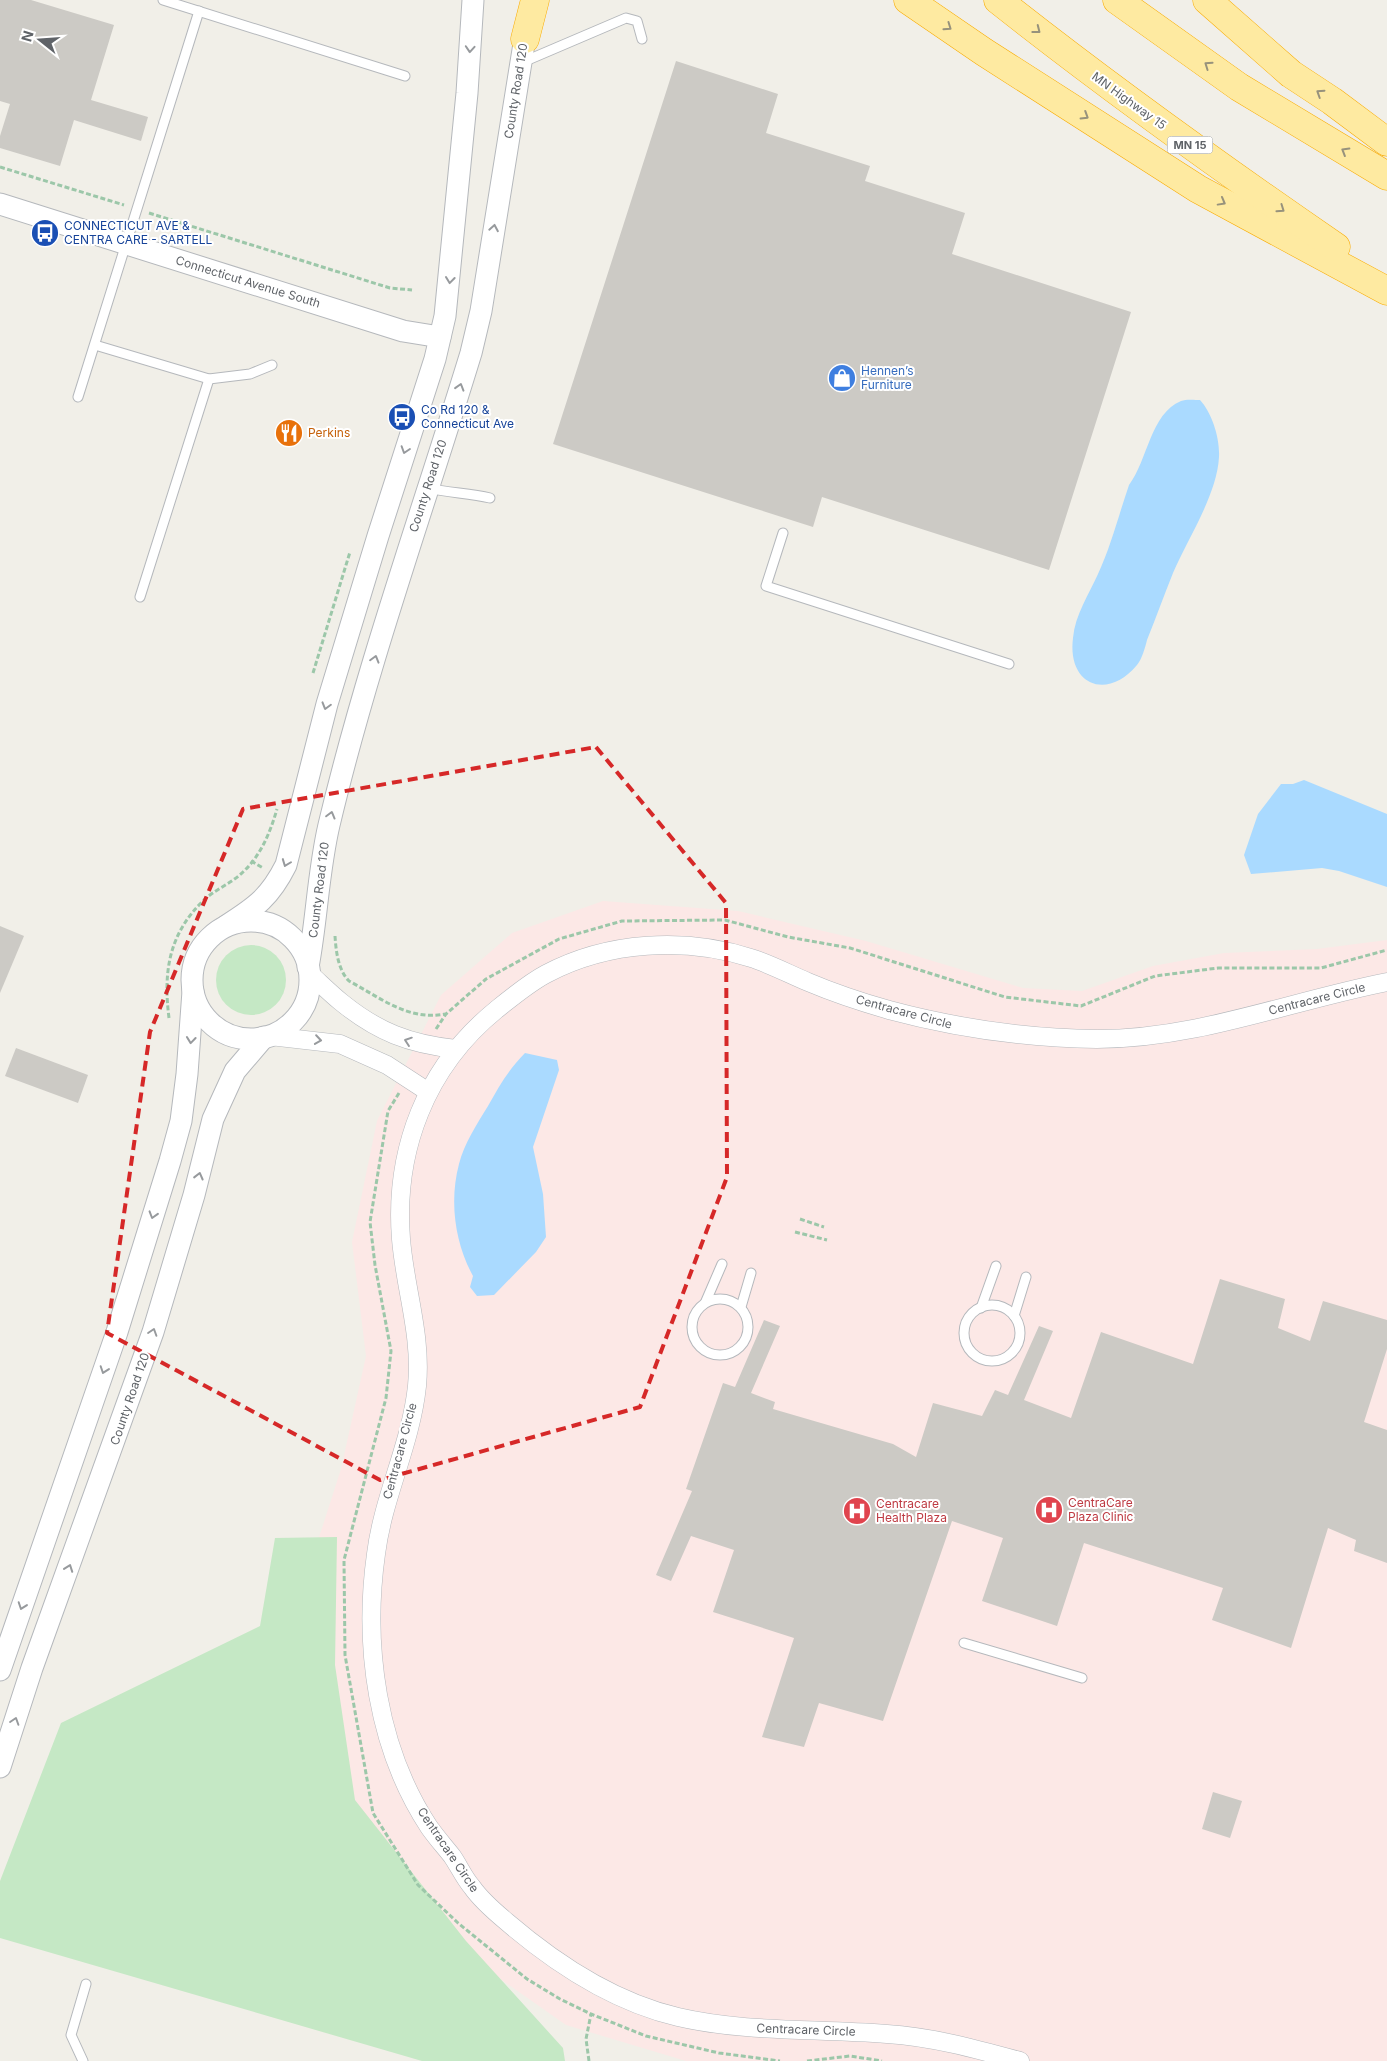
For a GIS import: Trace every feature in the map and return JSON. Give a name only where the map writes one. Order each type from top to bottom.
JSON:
[{"type":"highway","points":[[523,51],[534,0]]},
{"type":"highway","points":[[908,0],[984,52],[1198,189],[1387,291]]},
{"type":"highway","name":"MN Highway 15","points":[[998,0],[1076,62],[1208,159],[1387,282]]},
{"type":"highway","points":[[1117,0],[1239,87],[1387,176]]},
{"type":"highway","points":[[1207,0],[1290,74],[1332,101],[1387,142]]},
{"type":"street","points":[[0,1670],[117,1332],[170,1161],[181,1120],[187,1074],[193,991],[192,975],[195,960],[202,946],[213,934],[264,899],[275,886],[286,865],[327,704],[440,337],[451,271],[473,0]]},
{"type":"street","name":"County Road 120","points":[[309,970],[320,867],[329,826],[358,715],[471,352],[481,311],[523,51]]},
{"type":"street","name":"Connecticut Avenue South","points":[[0,204],[402,331],[440,337]]},
{"type":"street","points":[[226,926],[241,922],[257,921],[273,925],[287,933],[298,944],[309,970],[309,990],[300,1011],[284,1029],[267,1037]]},
{"type":"street","name":"Centracare Circle","points":[[1020,2061],[961,2045],[892,2034],[768,2029],[720,2024],[673,2016],[614,1994],[570,1970],[505,1921],[474,1890],[457,1863],[428,1825],[406,1785],[388,1737],[378,1697],[372,1644],[372,1593],[376,1550],[387,1500],[410,1423],[417,1385],[417,1343],[413,1306],[404,1265],[400,1201],[412,1130],[427,1092],[456,1049],[483,1020],[514,995],[546,974],[588,957],[627,947],[669,945],[709,948],[751,958],[843,996],[950,1026],[1100,1039],[1217,1026],[1387,982]]},
{"type":"street","points":[[309,970],[356,1014],[406,1041],[426,1046],[456,1049]]},
{"type":"street","points":[[193,991],[203,1014],[221,1031],[237,1037],[267,1037],[340,1044],[373,1057],[427,1092]]},
{"type":"street","name":"County Road 120","points":[[0,1767],[32,1668],[153,1332],[194,1195],[213,1119],[234,1072],[267,1037]]},
{"type":"lane","points":[[163,0],[405,76]]},
{"type":"lane","points":[[78,397],[199,11]]},
{"type":"lane","points":[[523,51],[626,18],[637,20],[642,39]]},
{"type":"lane","points":[[94,345],[209,379],[250,374],[272,365]]},
{"type":"lane","points":[[140,597],[209,379]]},
{"type":"lane","points":[[428,488],[490,498]]},
{"type":"lane","points":[[783,533],[766,586],[1009,664]]},
{"type":"lane","points":[[706,1301],[725,1298],[741,1307],[748,1324],[744,1342],[729,1354],[710,1354],[696,1342],[691,1324],[699,1307],[706,1301],[722,1264]]},
{"type":"lane","points":[[996,1266],[981,1308],[967,1320],[964,1329],[967,1347],[981,1359],[1000,1360],[1014,1350],[1019,1333],[1014,1316],[1026,1277]]},
{"type":"lane","points":[[741,1307],[751,1274]]},
{"type":"lane","points":[[981,1308],[999,1306],[1014,1316]]},
{"type":"lane","points":[[964,1643],[1082,1678]]},
{"type":"lane","points":[[83,2061],[71,2035],[86,1984]]},
{"type":"path","points":[[0,167],[390,288],[412,290]]},
{"type":"path","points":[[426,1046],[446,1014],[486,979],[559,939],[622,921],[725,920],[788,937],[850,948],[1005,997],[1081,1006],[1155,976],[1218,968],[1321,968],[1387,950]]},
{"type":"path","points":[[335,929],[336,953],[344,976],[349,982],[416,1016],[430,1017],[446,1014]]},
{"type":"path","points":[[407,1078],[388,1111],[370,1222],[375,1265],[391,1351],[386,1398],[344,1560],[345,1656],[358,1739],[373,1813],[418,1885],[458,1924],[527,1979],[590,2014],[646,2036],[719,2053],[780,2061]]},
{"type":"path","points":[[800,1219],[824,1227]]},
{"type":"path","points":[[795,1232],[827,1240]]},
{"type":"path","points":[[589,2061],[586,2039],[590,2014]]},
{"type":"path","points":[[807,2061],[850,2056],[882,2061]]},
{"type":"highlighted area","points":[[596,747],[726,903],[727,1177],[640,1407],[380,1480],[107,1333],[150,1032],[243,809]]},
{"type":"shaded area","name":"Centracare Health Plaza","points":[[603,901],[738,911],[866,941],[1023,988],[1082,991],[1153,966],[1224,953],[1317,949],[1387,940],[1387,2061],[686,2061],[566,2025],[442,1938],[333,1805],[314,1553],[341,1469],[366,1356],[352,1242],[377,1121],[441,995],[512,933]]},
{"type":"green space","points":[[251,945],[264,948],[276,955],[283,967],[286,980],[283,993],[276,1005],[264,1012],[251,1015],[238,1012],[226,1005],[219,993],[216,980],[219,967],[226,955],[238,948]]},
{"type":"green space","points":[[337,1537],[335,1665],[355,1800],[466,1941],[563,2048],[565,2061],[422,2061],[0,1938],[0,1881],[61,1723],[260,1626],[275,1538]]},
{"type":"water","points":[[1200,400],[1212,419],[1217,434],[1219,450],[1217,471],[1208,501],[1173,573],[1139,663],[1114,683],[1102,685],[1092,683],[1083,677],[1076,667],[1073,654],[1074,629],[1079,613],[1107,552],[1129,485],[1162,416],[1181,401]]},
{"type":"water","points":[[1304,780],[1387,814],[1387,887],[1339,871],[1322,868],[1251,874],[1244,855],[1258,814],[1281,784],[1293,784]]},
{"type":"water","points":[[525,1053],[557,1060],[559,1070],[533,1147],[543,1194],[546,1237],[536,1252],[494,1295],[477,1296],[470,1287],[473,1276],[458,1236],[454,1207],[456,1178],[461,1157],[471,1134],[505,1078]]},
{"type":"building","points":[[0,0],[31,0],[114,25],[91,100],[148,117],[141,141],[74,120],[60,166],[0,148],[0,136],[10,104],[0,101]]},
{"type":"building","name":"Hennen’s Furniture","points":[[676,61],[778,94],[766,133],[870,166],[865,181],[965,213],[952,254],[1131,312],[1049,570],[822,497],[813,527],[553,444]]},
{"type":"building","points":[[0,926],[24,936],[0,993]]},
{"type":"building","points":[[16,1048],[88,1075],[78,1103],[5,1076]]},
{"type":"building","name":"CentraCare Plaza Clinic","points":[[1220,1279],[1285,1299],[1278,1328],[1310,1341],[1323,1301],[1387,1320],[1387,1349],[1364,1422],[1387,1430],[1387,1563],[1354,1551],[1356,1540],[1328,1528],[1291,1648],[1212,1620],[1223,1588],[1084,1543],[1057,1626],[982,1601],[1003,1538],[952,1521],[883,1721],[819,1703],[804,1747],[762,1737],[794,1638],[713,1612],[734,1550],[691,1536],[671,1581],[656,1575],[692,1491],[686,1489],[723,1383],[735,1387],[764,1320],[780,1326],[751,1393],[775,1402],[773,1409],[893,1444],[916,1457],[933,1403],[982,1416],[995,1390],[1008,1395],[1039,1326],[1053,1331],[1024,1400],[1071,1418],[1101,1332],[1193,1364]]},
{"type":"building","points":[[1213,1792],[1242,1801],[1230,1838],[1202,1829]]},
{"type":"place","name":"CONNECTICUT AVE & CENTRA CARE - SARTELL","points":[[45,233]]},
{"type":"place","name":"Hennen’s Furniture","points":[[842,378]]},
{"type":"place","name":"Co Rd 120 & Connecticut Ave","points":[[402,417]]},
{"type":"place","name":"Perkins","points":[[289,433]]},
{"type":"place","name":"CentraCare Plaza Clinic","points":[[1049,1510]]},
{"type":"place","name":"Centracare Health Plaza","points":[[857,1511]]}]
